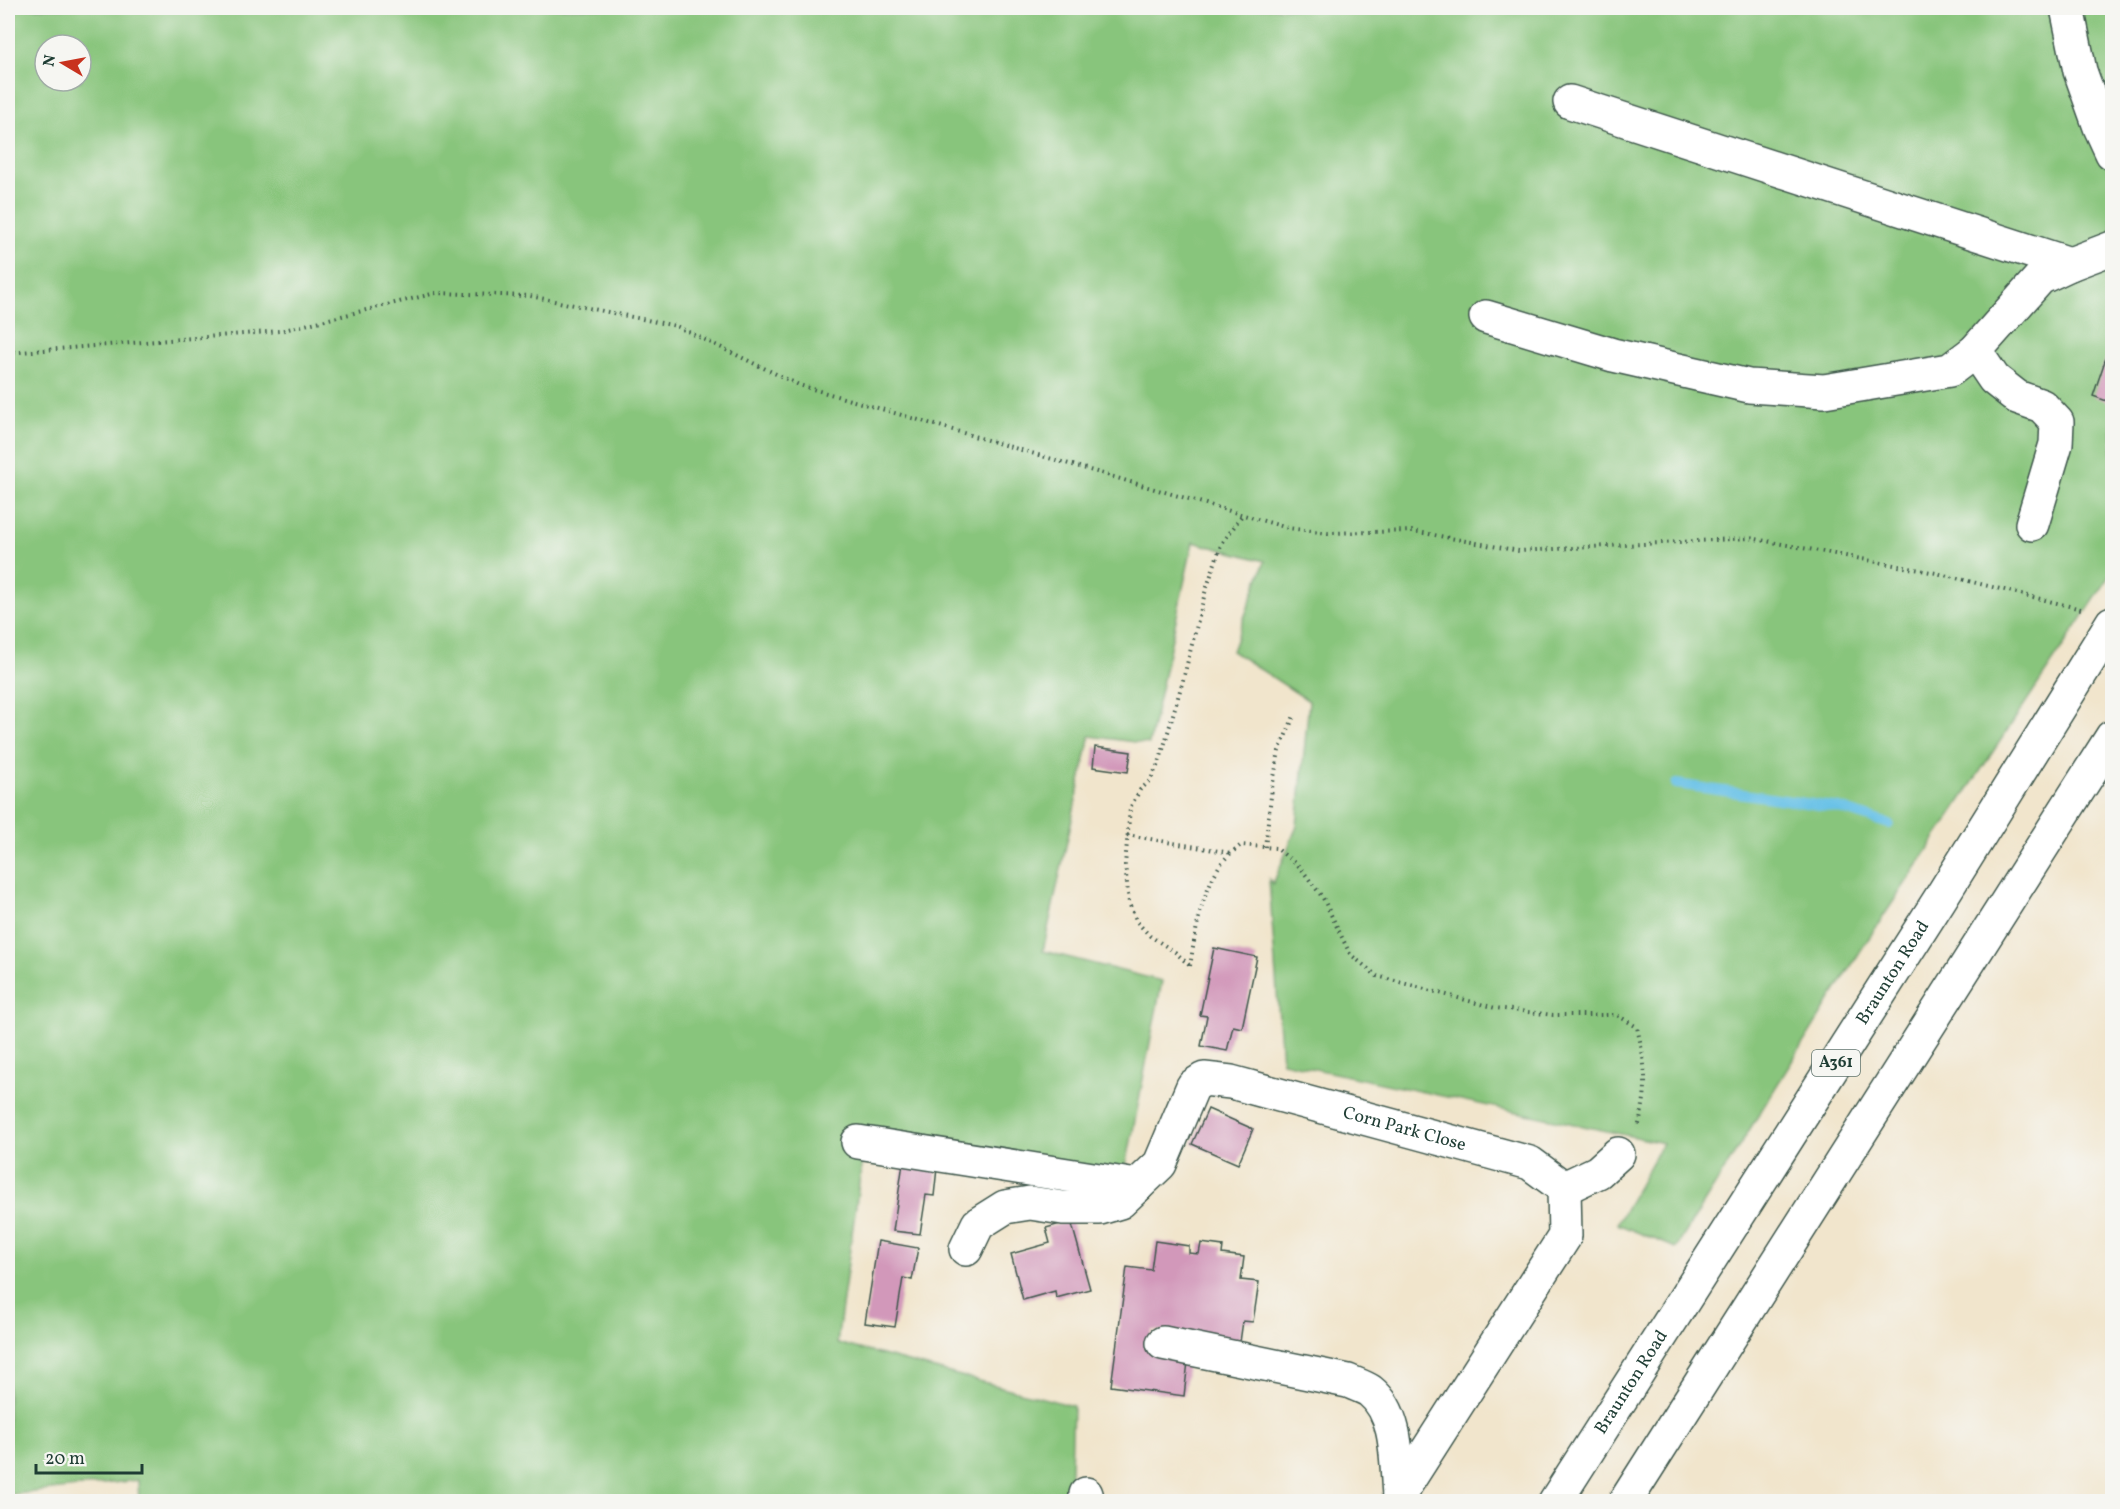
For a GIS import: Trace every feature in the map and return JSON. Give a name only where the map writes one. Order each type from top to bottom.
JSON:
[{"type":"main road","points":[[2067,8],[2080,71],[2112,153]]},
{"type":"main road","points":[[1570,102],[2070,264]]},
{"type":"main road","points":[[1486,317],[1613,355],[1749,386],[1824,390],[1950,370],[1975,351],[2040,278],[2112,249]]},
{"type":"main road","points":[[1975,351],[1994,379],[2017,397],[2042,406],[2057,422],[2056,444],[2032,524]]},
{"type":"main road","name":"Braunton Road","points":[[1555,1502],[1940,899],[2101,617]]},
{"type":"main road","points":[[1625,1502],[2112,737]]},
{"type":"main road","name":"Corn Park Close","points":[[966,1249],[978,1224],[1005,1207],[1030,1203],[1063,1208],[1100,1208],[1120,1202],[1160,1164],[1193,1086],[1204,1079],[1231,1082],[1530,1163],[1564,1188]]},
{"type":"main road","points":[[858,1142],[1137,1186]]},
{"type":"main road","points":[[1399,1498],[1565,1236],[1564,1188],[1598,1172],[1618,1154]]},
{"type":"main road","points":[[1163,1343],[1348,1381],[1370,1391],[1384,1408],[1393,1430],[1399,1498]]},
{"type":"path","points":[[8,353],[280,331],[436,293],[530,296],[676,326],[799,385],[1288,528],[1328,534],[1413,531],[1519,551],[1750,538],[1936,573],[2101,617]]},
{"type":"path","points":[[1243,514],[1221,545],[1205,593],[1184,680],[1160,760],[1150,781],[1140,790],[1130,808],[1125,865],[1129,903],[1137,922],[1150,936],[1175,952],[1190,966],[1198,920],[1216,871],[1241,845],[1276,848],[1300,867],[1323,898],[1350,954],[1377,976],[1495,1008],[1553,1015],[1617,1015],[1637,1027],[1647,1081],[1644,1105],[1638,1130],[1618,1154]]},
{"type":"path","points":[[1265,847],[1272,788],[1280,751],[1294,716]]},
{"type":"path","points":[[1127,836],[1231,853]]},
{"type":"green space","points":[[8,8],[2112,8],[2112,573],[1861,950],[1676,1248],[1617,1224],[1663,1143],[1282,1062],[1269,879],[1273,884],[1297,826],[1309,701],[1232,651],[1265,561],[1193,542],[1149,744],[1090,736],[1043,951],[1162,981],[1125,1172],[866,1132],[837,1343],[1073,1406],[1070,1501],[139,1502],[138,1480],[8,1495]]},
{"type":"building","points":[[2112,340],[2112,403],[2093,396]]},
{"type":"building","points":[[1095,747],[1131,752],[1128,772],[1093,767]]},
{"type":"building","points":[[1214,948],[1257,957],[1242,1028],[1233,1026],[1227,1051],[1201,1046],[1207,1016],[1200,1015]]},
{"type":"building","points":[[1208,1109],[1253,1129],[1238,1164],[1192,1144]]},
{"type":"building","points":[[903,1163],[937,1168],[934,1196],[926,1195],[920,1234],[893,1231]]},
{"type":"building","points":[[1071,1221],[1090,1289],[1056,1298],[1055,1291],[1023,1300],[1011,1254],[1050,1243],[1046,1228]]},
{"type":"building","points":[[878,1241],[918,1248],[912,1280],[903,1278],[895,1327],[865,1323]]},
{"type":"building","points":[[1155,1241],[1189,1246],[1189,1253],[1199,1254],[1201,1243],[1223,1246],[1222,1254],[1244,1257],[1241,1280],[1259,1282],[1253,1322],[1243,1321],[1240,1342],[1152,1330],[1149,1348],[1189,1353],[1184,1396],[1111,1386],[1127,1267],[1151,1270]]},
{"type":"waterway","points":[[1676,784],[1839,808],[1889,824]]},
{"type":"waterway","points":[[2105,895],[2112,898]]}]
